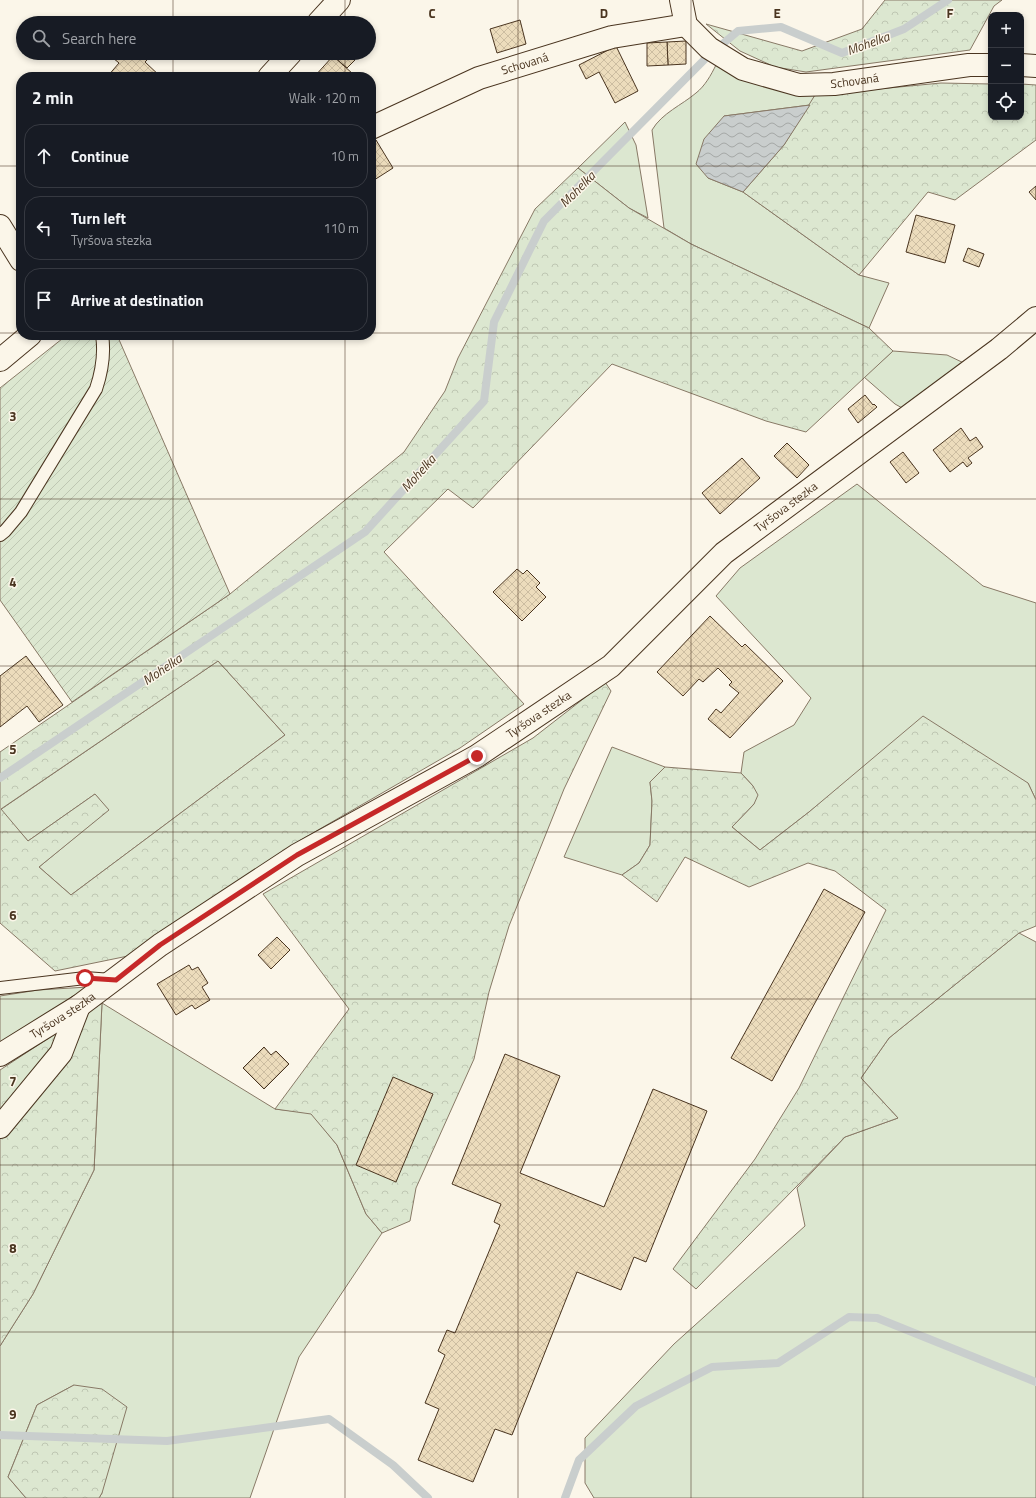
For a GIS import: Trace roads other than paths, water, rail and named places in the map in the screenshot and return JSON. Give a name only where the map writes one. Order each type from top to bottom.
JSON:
[{"type":"street","points":[[324,16],[339,0]]},
{"type":"street","points":[[681,0],[686,25]]},
{"type":"street","name":"Schovaná","points":[[376,126],[479,78],[612,37],[686,25],[708,48],[743,69],[799,85],[834,84],[969,65],[988,65]]},
{"type":"street","points":[[274,72],[285,60]]},
{"type":"street","points":[[1024,65],[1036,66]]},
{"type":"street","points":[[0,226],[16,252]]},
{"type":"street","name":"Tyršova stezka","points":[[0,1055],[79,1006],[116,980],[160,945],[297,855],[477,756],[611,666],[724,553],[999,350],[1036,318]]},
{"type":"street","points":[[0,360],[24,340]]},
{"type":"street","points":[[0,1127],[62,1053],[79,1006]]},
{"type":"lane","points":[[0,535],[5,532],[21,512],[96,389],[101,373],[103,356],[102,340]]},
{"type":"lane","points":[[0,988],[85,978],[116,980]]},
{"type":"water","points":[[810,105],[784,145],[743,192],[708,178],[696,164],[704,139],[724,116]]},
{"type":"waterway","name":"Mohelka","points":[[719,47],[738,31],[781,27],[842,53],[904,29],[948,0]]},
{"type":"waterway","name":"Mohelka","points":[[0,778],[365,532],[484,401],[494,322],[544,221],[706,58]]},
{"type":"waterway","points":[[565,1498],[579,1460],[636,1406],[712,1367],[778,1363],[849,1317],[877,1318],[1036,1382]]},
{"type":"waterway","points":[[0,1435],[167,1441],[329,1419],[393,1465],[428,1498]]}]
